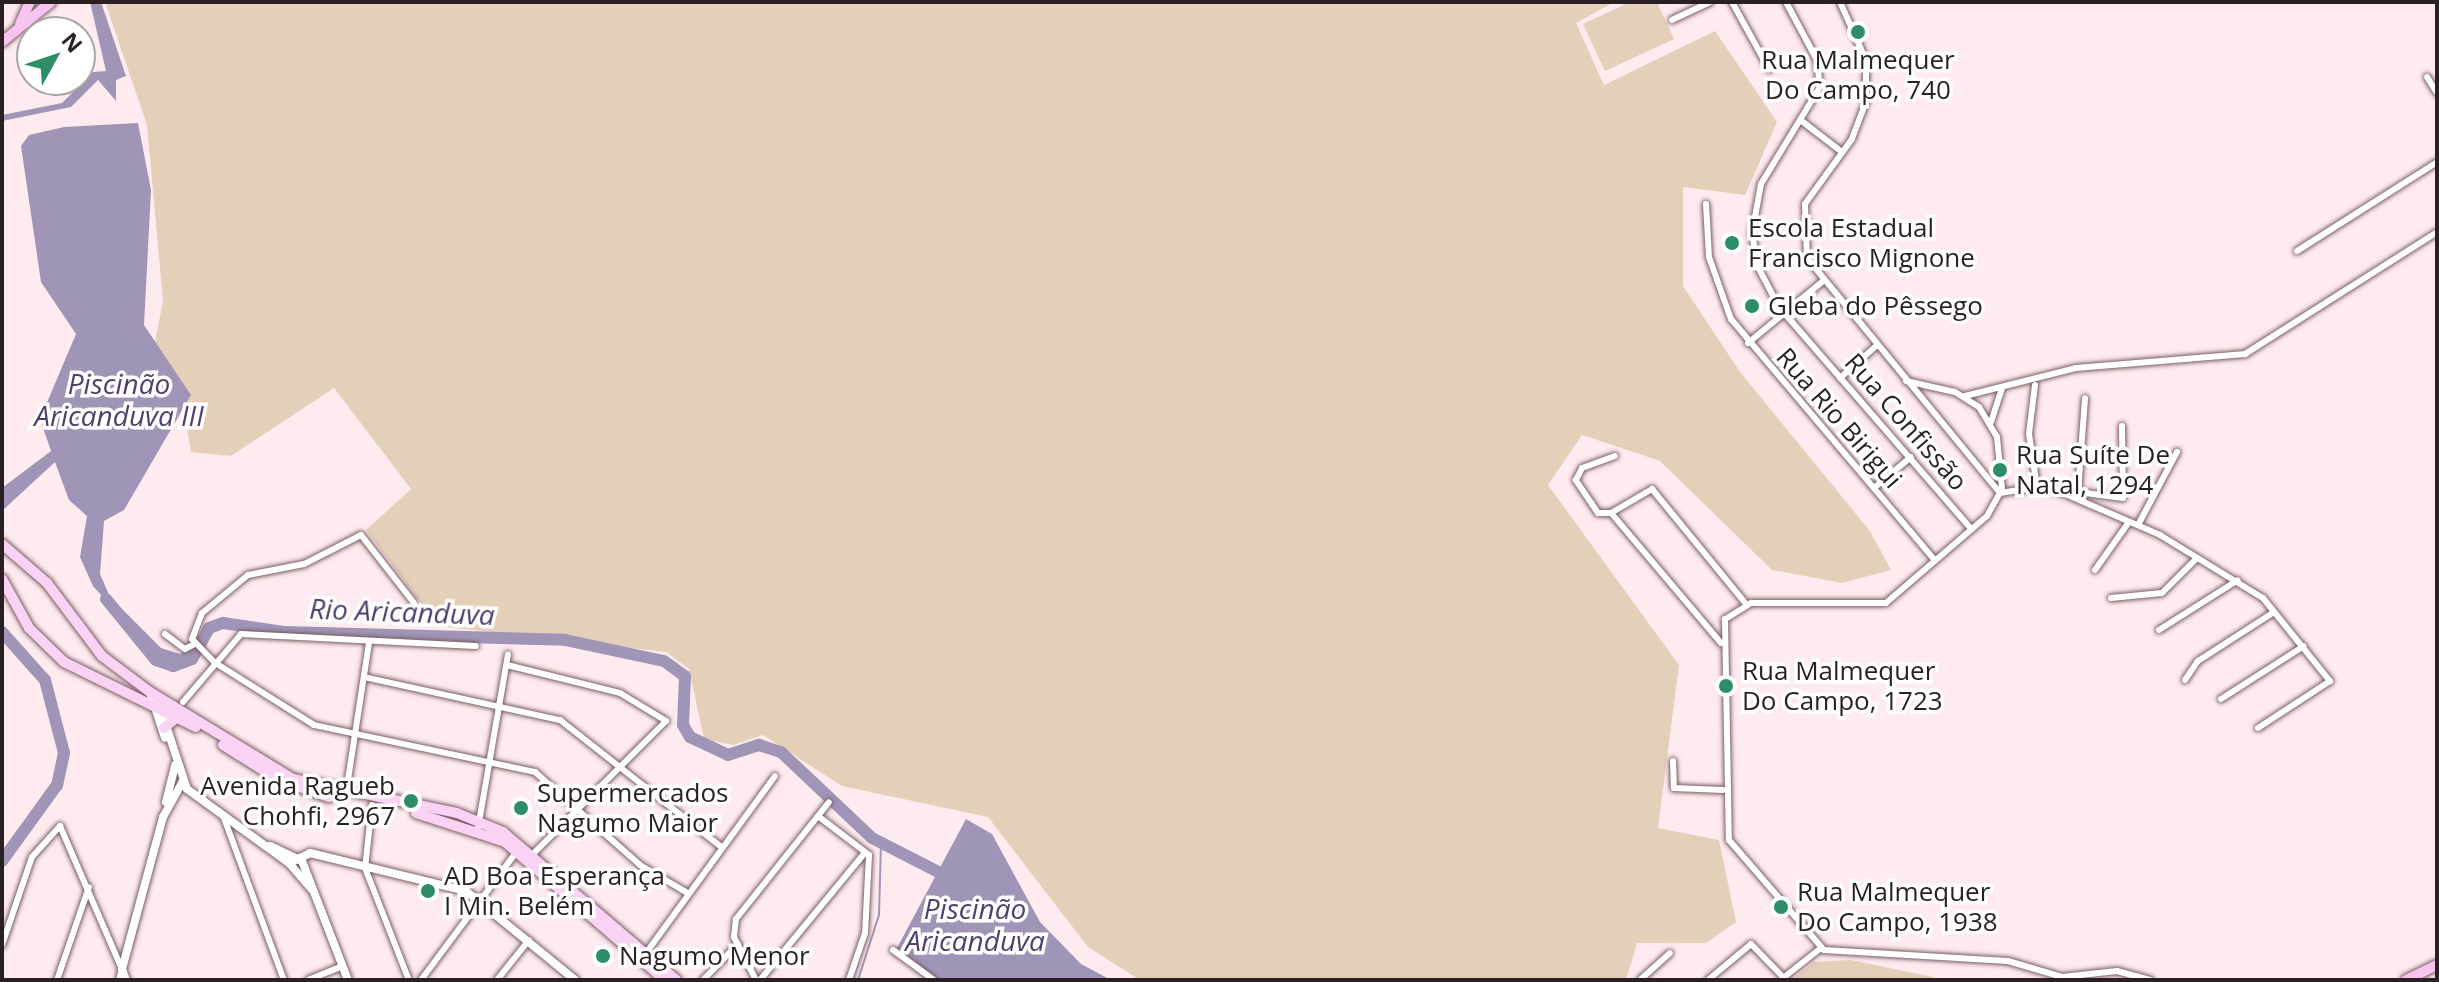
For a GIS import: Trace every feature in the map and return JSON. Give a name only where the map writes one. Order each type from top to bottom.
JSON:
[{"type":"highway","points":[[12,36],[30,2]]},
{"type":"highway","points":[[2,42],[51,2]]},
{"type":"highway","points":[[2406,980],[2437,965]]},
{"type":"main road","points":[[2,544],[47,583],[102,656],[177,717],[297,788],[480,824],[517,851],[668,977]]},
{"type":"main road","points":[[2,579],[54,654],[154,701],[277,771],[346,794],[480,824],[533,854],[646,953],[668,977]]},
{"type":"main road","points":[[165,733],[177,717]]},
{"type":"street","points":[[1672,20],[1710,2]]},
{"type":"street","points":[[1732,2],[1769,69]]},
{"type":"street","name":"Rua Confissão","points":[[1786,2],[1820,73],[1803,122],[1767,173],[1754,215],[1758,267],[1785,314],[1971,529]]},
{"type":"street","points":[[1840,2],[1868,74],[1863,115],[1842,152],[1811,192],[1801,218],[1807,258],[1822,282],[2000,493]]},
{"type":"street","points":[[2427,77],[2437,93]]},
{"type":"street","points":[[1803,122],[1842,152]]},
{"type":"street","points":[[2297,251],[2437,162]]},
{"type":"street","name":"Rua Rio Birigui","points":[[1706,204],[1714,278],[1748,343],[1934,559]]},
{"type":"street","points":[[1906,381],[1965,396],[2105,364],[2245,354],[2437,232]]},
{"type":"street","points":[[1748,343],[1822,282]]},
{"type":"street","points":[[1840,378],[1876,346]]},
{"type":"street","points":[[2035,385],[2029,434],[2037,487]]},
{"type":"street","points":[[1991,422],[2002,389]]},
{"type":"street","points":[[1821,948],[1729,840],[1723,790],[1721,643],[1725,619],[1746,604],[1880,605],[1971,529],[2000,493],[2004,477],[1991,422],[1965,396]]},
{"type":"street","points":[[2078,492],[2085,398]]},
{"type":"street","points":[[2000,493],[2037,487],[2123,498],[2122,426]]},
{"type":"street","points":[[2138,525],[2177,452]]},
{"type":"street","points":[[1615,456],[1582,468],[1576,480],[1598,513],[1611,513],[1652,489],[1746,604]]},
{"type":"street","points":[[1874,488],[1911,457]]},
{"type":"street","points":[[1991,480],[2004,477]]},
{"type":"street","points":[[2052,489],[2138,525],[2238,580],[2274,612],[2304,646],[2329,678],[2258,728]]},
{"type":"street","points":[[1611,513],[1721,643]]},
{"type":"street","points":[[2095,570],[2129,522]]},
{"type":"street","points":[[195,646],[198,618],[235,584],[256,571],[304,564],[361,535],[414,603]]},
{"type":"street","points":[[2111,598],[2162,593],[2197,558]]},
{"type":"street","points":[[2159,630],[2238,580]]},
{"type":"street","points":[[2185,680],[2198,661],[2274,612]]},
{"type":"street","points":[[165,634],[185,649],[195,646]]},
{"type":"street","points":[[183,702],[231,641],[244,634],[369,643],[476,646]]},
{"type":"street","points":[[346,794],[369,643]]},
{"type":"street","points":[[195,646],[214,662],[314,725],[354,735],[493,758],[543,777],[580,806],[640,865],[686,892]]},
{"type":"street","points":[[2221,699],[2304,646]]},
{"type":"street","points":[[480,824],[503,702],[508,655]]},
{"type":"street","points":[[507,665],[620,693],[666,720],[533,854]]},
{"type":"street","points":[[364,677],[503,702],[579,730],[677,819],[720,846]]},
{"type":"street","points":[[154,701],[183,781],[224,818],[289,863],[312,889]]},
{"type":"street","points":[[1673,761],[1674,788],[1723,790]]},
{"type":"street","points":[[119,980],[176,764]]},
{"type":"street","points":[[646,953],[686,892],[775,776]]},
{"type":"street","points":[[165,811],[183,781]]},
{"type":"street","points":[[829,802],[736,919],[738,944],[758,980],[863,855]]},
{"type":"street","points":[[372,805],[365,868],[409,980]]},
{"type":"street","points":[[818,816],[863,855],[869,855],[865,933],[849,980]]},
{"type":"street","points":[[224,818],[284,980]]},
{"type":"street","points":[[2,945],[32,857],[52,830],[65,830],[126,980]]},
{"type":"street","points":[[265,846],[365,868],[482,900],[574,980]]},
{"type":"street","points":[[421,980],[517,851]]},
{"type":"street","points":[[289,863],[297,855]]},
{"type":"street","points":[[297,855],[348,980]]},
{"type":"street","points":[[850,868],[867,876]]},
{"type":"street","points":[[57,980],[89,887]]},
{"type":"street","points":[[497,980],[529,940]]},
{"type":"street","points":[[703,980],[738,944]]},
{"type":"street","points":[[1708,980],[1751,944],[1782,979],[1821,948],[2008,961],[2071,978],[2117,971],[2151,980]]},
{"type":"street","points":[[893,950],[934,980]]},
{"type":"street","points":[[1640,980],[1670,953]]},
{"type":"street","points":[[308,980],[342,966]]},
{"type":"shaded area","points":[[105,2],[1614,2],[1576,23],[1604,85],[1715,31],[1777,122],[1745,195],[1683,187],[1683,286],[1740,372],[1870,531],[1891,570],[1842,583],[1772,570],[1660,461],[1582,435],[1548,485],[1679,665],[1658,828],[1719,840],[1736,922],[1706,943],[1637,943],[1626,980],[1140,980],[1088,947],[988,817],[842,786],[763,735],[733,745],[704,739],[689,669],[666,652],[438,626],[366,530],[411,489],[334,388],[231,456],[191,452],[184,409],[147,384],[163,301],[147,125]]},
{"type":"shaded area","points":[[1630,2],[1657,2],[1674,39],[1605,71],[1583,24]]},
{"type":"shaded area","points":[[1851,960],[1933,977],[1934,980],[1792,980],[1814,962]]},
{"type":"water","points":[[90,2],[101,2],[126,76],[116,80],[116,101],[98,80],[96,82],[96,72],[106,71],[96,16],[93,16]]},
{"type":"water","points":[[69,96],[82,96],[71,107],[2,121],[2,115],[62,103]]},
{"type":"water","name":"Piscinão Aricanduva III","points":[[138,123],[151,190],[144,325],[191,395],[124,510],[104,521],[100,574],[110,597],[161,648],[180,654],[202,637],[207,641],[190,663],[156,656],[93,586],[80,557],[87,516],[69,500],[55,462],[2,511],[2,488],[51,451],[40,419],[76,334],[41,282],[21,146],[29,135],[64,127]]},
{"type":"water","name":"Piscinão Aricanduva","points":[[966,819],[992,834],[1040,922],[1081,964],[1111,980],[937,980],[897,948]]},
{"type":"waterway","name":"Rio Aricanduva","points":[[106,599],[156,660],[173,666],[192,659],[209,628],[223,623],[285,632],[565,640],[664,661],[685,676],[683,725],[690,737],[728,755],[759,745],[781,752],[872,838],[950,878]]},
{"type":"waterway","points":[[2,632],[45,680],[64,753],[57,785],[2,861]]},
{"type":"waterway","points":[[858,980],[879,915],[881,843]]},
{"type":"place","name":"Rua Malmequer Do Campo, 740","points":[[1858,32]]},
{"type":"place","name":"Escola Estadual Francisco Mignone","points":[[1732,243]]},
{"type":"place","name":"Gleba do Pêssego","points":[[1752,306]]},
{"type":"place","name":"Rua Suíte De Natal, 1294","points":[[2000,470]]},
{"type":"place","name":"Rua Malmequer Do Campo, 1723","points":[[1726,686]]},
{"type":"place","name":"Avenida Ragueb Chohfi, 2967","points":[[411,801]]},
{"type":"place","name":"Supermercados Nagumo Maior","points":[[521,808]]},
{"type":"place","name":"AD Boa Esperança I Min. Belém","points":[[428,891]]},
{"type":"place","name":"Rua Malmequer Do Campo, 1938","points":[[1781,907]]},
{"type":"place","name":"Nagumo Menor","points":[[603,956]]}]
